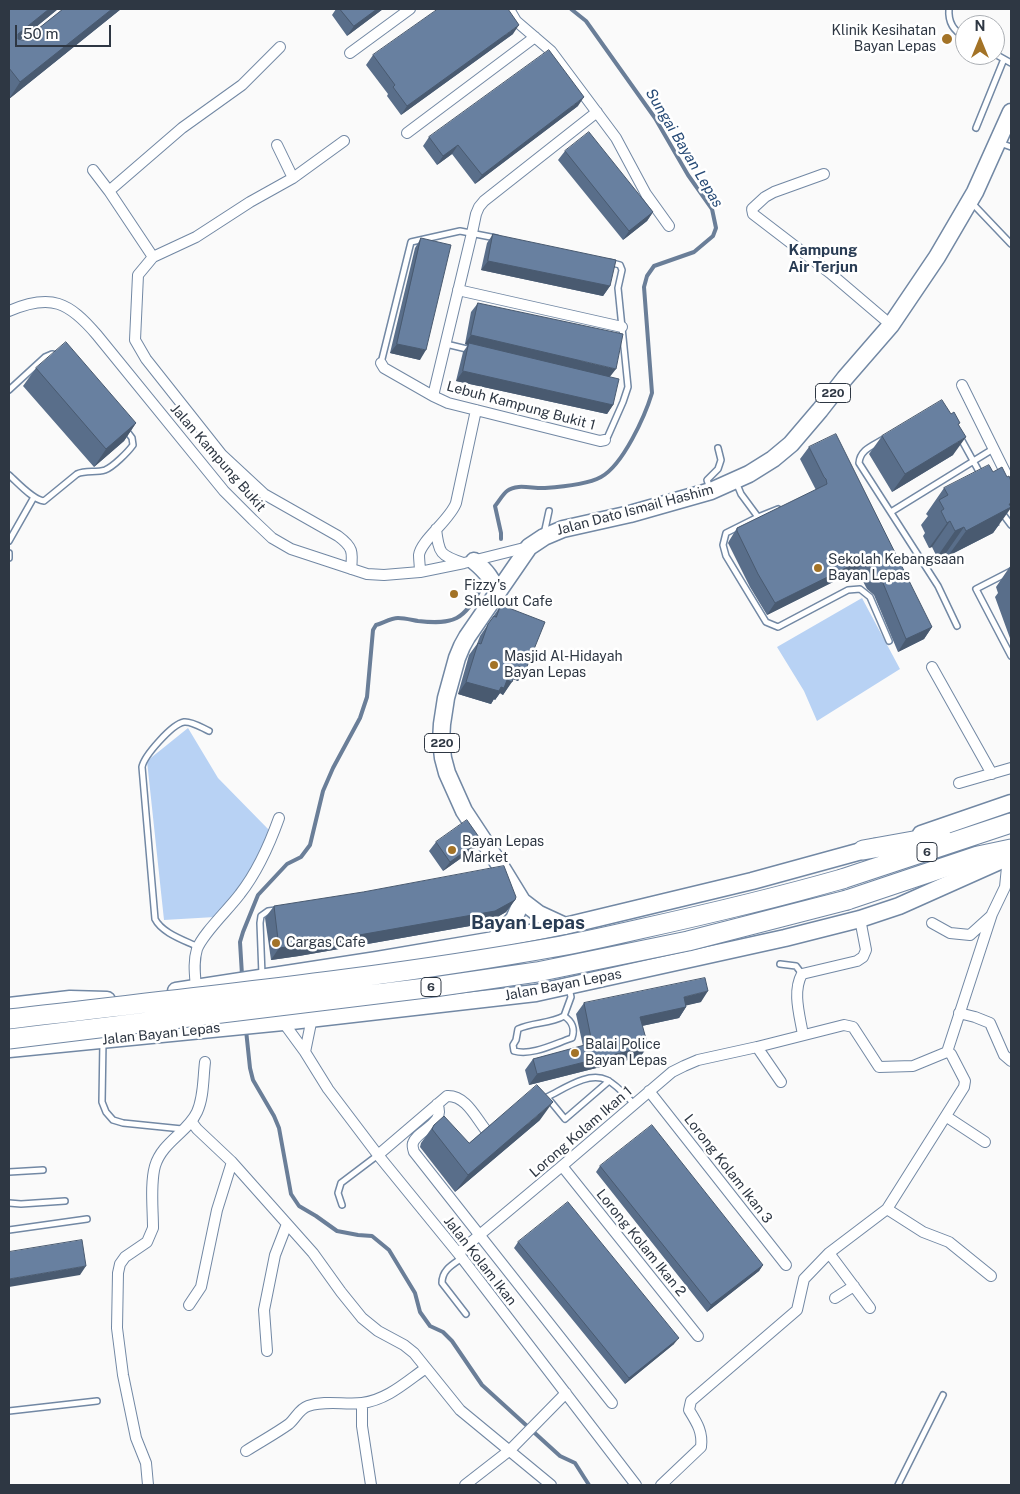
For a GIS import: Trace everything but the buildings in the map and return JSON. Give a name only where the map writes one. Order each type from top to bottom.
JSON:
[{"type":"highway","points":[[863,850],[929,839],[1011,821]]},
{"type":"highway","name":"6","points":[[9,1019],[438,967],[544,949],[686,919],[842,879],[951,844],[1011,821]]},
{"type":"highway","name":"Jalan Bayan Lepas","points":[[9,1039],[434,987],[537,972],[688,941],[847,900],[978,856],[1010,854]]},
{"type":"main road","name":"Jalan Dato Ismail Hashim","points":[[564,926],[539,914],[522,901],[499,871],[464,811],[447,772],[441,741],[443,711],[457,658],[467,636],[529,547],[544,537],[563,528],[630,514],[711,491],[749,474],[791,444],[891,325],[938,257],[1005,144],[1011,112]]},
{"type":"main road","points":[[469,562],[489,575],[497,594]]},
{"type":"main road","points":[[9,1014],[89,1005],[107,1000],[377,960],[564,926],[752,881],[913,836],[1011,803]]},
{"type":"main road","name":"Jalan Bayan Lepas","points":[[9,1049],[283,1022],[536,992],[785,938],[860,919],[899,906],[1010,854]]},
{"type":"main road","points":[[494,940],[514,920],[522,901]]},
{"type":"main road","points":[[377,960],[370,976],[369,990],[372,999],[382,1010]]},
{"type":"main road","points":[[348,964],[355,970],[361,982],[360,998],[353,1014]]},
{"type":"main road","points":[[9,1006],[70,999],[107,1000]]},
{"type":"street","points":[[350,52],[410,9]]},
{"type":"street","points":[[509,9],[516,21],[551,51],[597,112],[616,138],[646,194],[669,226]]},
{"type":"street","points":[[407,133],[535,37]]},
{"type":"street","points":[[109,192],[182,128],[242,85],[280,47]]},
{"type":"street","points":[[432,396],[479,207],[484,201],[597,112]]},
{"type":"street","points":[[344,141],[293,178],[250,202],[196,237],[153,257],[138,275],[135,340],[146,359],[222,455],[264,494],[347,543],[351,548],[351,569]]},
{"type":"street","points":[[277,145],[293,178]]},
{"type":"street","points":[[93,170],[153,257]]},
{"type":"street","points":[[824,174],[774,192],[765,197],[752,209],[752,212],[830,273],[891,325]]},
{"type":"street","points":[[458,290],[622,327]]},
{"type":"street","name":"Jalan Kampung Bukit","points":[[9,311],[41,301],[56,302],[77,313],[224,491],[272,538],[291,549],[367,574],[384,575],[420,572],[529,547]]},
{"type":"street","name":"Lebuh Kampung Bukit 1","points":[[381,363],[384,368],[432,396],[452,404],[600,441],[605,440]]},
{"type":"street","points":[[962,385],[1010,480]]},
{"type":"street","points":[[420,572],[419,555],[421,550],[436,529],[451,513],[456,503],[476,410]]},
{"type":"street","points":[[436,529],[438,547],[441,552],[446,557],[469,562]]},
{"type":"street","points":[[932,667],[992,774]]},
{"type":"street","points":[[959,783],[1011,768]]},
{"type":"street","points":[[196,988],[194,959],[198,947],[240,895],[256,871],[272,839],[279,818]]},
{"type":"street","points":[[661,1485],[701,1447],[702,1436],[699,1426],[688,1410],[691,1401],[797,1310],[804,1279],[829,1253],[887,1209],[947,1117],[964,1087],[965,1081],[951,1054],[947,1052],[992,914],[1005,887],[1010,854]]},
{"type":"street","points":[[932,923],[950,933],[970,935],[992,914]]},
{"type":"street","points":[[803,1035],[797,994],[799,980],[802,974],[857,961],[863,956],[866,950],[860,919]]},
{"type":"street","points":[[959,1013],[990,1023],[1004,1055],[1011,1061]]},
{"type":"street","points":[[305,1052],[312,1018]]},
{"type":"street","name":"Jalan Kolam Ikan","points":[[283,1022],[305,1052],[328,1089],[378,1155],[460,1256],[636,1485]]},
{"type":"street","name":"Lorong Kolam Ikan 1","points":[[460,1256],[480,1235],[635,1104],[649,1090],[672,1072],[698,1060],[844,1025],[853,1027],[879,1067],[913,1066],[947,1052]]},
{"type":"street","points":[[757,1047],[781,1082]]},
{"type":"street","points":[[148,1485],[146,1463],[136,1438],[123,1375],[117,1328],[118,1273],[120,1264],[125,1257],[147,1242],[151,1235],[153,1228],[153,1178],[155,1167],[164,1148],[191,1121],[196,1113],[200,1104],[205,1062]]},
{"type":"street","name":"Lorong Kolam Ikan 3","points":[[649,1090],[786,1265]]},
{"type":"street","points":[[378,1155],[447,1096],[462,1099],[485,1129]]},
{"type":"street","points":[[437,1104],[440,1109],[438,1118],[415,1140],[412,1146],[414,1152],[612,1403]]},
{"type":"street","points":[[947,1117],[985,1142]]},
{"type":"street","points":[[191,1121],[232,1162],[313,1253],[362,1318],[378,1331],[404,1345],[414,1353],[460,1410],[551,1485]]},
{"type":"street","points":[[189,1305],[200,1287],[218,1210],[232,1162]]},
{"type":"street","name":"Lorong Kolam Ikan 2","points":[[562,1166],[698,1336]]},
{"type":"street","points":[[887,1209],[923,1232],[948,1242],[991,1276]]},
{"type":"street","points":[[266,1351],[264,1310],[275,1255],[287,1224]]},
{"type":"street","points":[[829,1253],[870,1308]]},
{"type":"street","points":[[835,1298],[854,1286]]},
{"type":"street","points":[[246,1451],[291,1423],[304,1408],[322,1403],[362,1403],[376,1400],[389,1394],[426,1368]]},
{"type":"street","points":[[465,1485],[510,1450],[566,1393]]},
{"type":"street","points":[[362,1403],[362,1426],[371,1485]]},
{"type":"lane","points":[[948,9],[948,17],[955,30]]},
{"type":"lane","points":[[976,128],[1002,65]]},
{"type":"lane","points":[[970,201],[1011,244]]},
{"type":"lane","points":[[381,363],[411,242],[457,232],[472,233],[501,240]]},
{"type":"lane","points":[[605,440],[628,387],[618,288],[622,270],[620,265],[607,262]]},
{"type":"lane","points":[[445,344],[474,350]]},
{"type":"lane","points":[[9,390],[45,357],[52,354],[59,355]]},
{"type":"lane","points":[[618,385],[628,387]]},
{"type":"lane","points":[[9,475],[39,501],[44,502],[76,474],[105,470],[111,467],[133,445],[132,438],[120,423]]},
{"type":"lane","points":[[958,435],[983,478]]},
{"type":"lane","points":[[888,437],[865,450],[860,456],[859,463],[938,586],[958,626]]},
{"type":"lane","points":[[711,491],[706,480],[718,469],[721,460],[718,448]]},
{"type":"lane","points":[[891,512],[993,449]]},
{"type":"lane","points":[[735,480],[741,494],[758,517]]},
{"type":"lane","points":[[9,542],[34,497]]},
{"type":"lane","points":[[998,504],[1011,524]]},
{"type":"lane","points":[[782,507],[726,533],[723,545],[726,556],[766,622],[778,628],[848,590],[860,589],[870,596],[889,641]]},
{"type":"lane","points":[[544,537],[549,511]]},
{"type":"lane","points":[[9,553],[9,558]]},
{"type":"lane","points":[[1011,571],[976,589],[1011,656]]},
{"type":"lane","points":[[198,947],[166,930],[155,919],[142,767],[145,758],[180,723],[186,722],[209,731]]},
{"type":"lane","points":[[257,978],[261,916],[268,911],[287,909]]},
{"type":"lane","points":[[780,964],[796,966],[802,974]]},
{"type":"lane","points":[[564,1016],[570,1020],[574,1031],[572,1038],[522,1053],[514,1050],[512,1046],[516,1040],[518,1029],[556,1020],[564,1016],[571,997],[569,985]]},
{"type":"lane","points":[[104,1040],[102,1102],[106,1112],[113,1120],[123,1123],[182,1129]]},
{"type":"lane","points":[[609,1081],[565,1119],[547,1097],[585,1079],[601,1078],[609,1081],[635,1104]]},
{"type":"lane","points":[[342,1205],[338,1193],[341,1183],[378,1155]]},
{"type":"lane","points":[[9,1172],[43,1170]]},
{"type":"lane","points":[[9,1203],[65,1201]]},
{"type":"lane","points":[[9,1230],[87,1219]]},
{"type":"lane","points":[[460,1256],[445,1272],[442,1277],[442,1283],[466,1314]]},
{"type":"lane","points":[[898,1485],[943,1395]]},
{"type":"lane","points":[[9,1411],[97,1401]]},
{"type":"shaded area","points":[[862,598],[900,669],[817,721],[804,691],[777,647]]},
{"type":"shaded area","points":[[188,728],[218,778],[269,830],[264,848],[242,884],[215,917],[164,920],[147,761]]},
{"type":"waterway","name":"Sungai Bayan Lepas","points":[[501,539],[495,506],[507,491],[515,487],[545,488],[566,486],[601,477],[609,471],[625,451],[639,427],[652,393],[644,287],[647,276],[654,266],[694,252],[713,236],[716,228],[712,209],[688,175],[655,118],[586,21],[571,9]]},
{"type":"waterway","name":"Sungai Bayan Lepas","points":[[242,975],[240,942],[258,895],[287,864],[301,857],[310,845],[323,791],[360,718],[367,697],[373,630],[376,625],[398,618],[430,622],[449,621],[463,614],[481,588]]},
{"type":"waterway","name":"Sungai Bayan Lepas","points":[[246,1030],[253,1080],[279,1128],[291,1194],[299,1206],[337,1231],[372,1236],[389,1250],[415,1293],[420,1312],[430,1326],[443,1332],[452,1341],[482,1385],[560,1456],[575,1463],[589,1485]]},
{"type":"place","name":"Klinik Kesihatan Bayan Lepas","points":[[947,39]]},
{"type":"place","name":"Sekolah Kebangsaan Bayan Lepas","points":[[818,568]]},
{"type":"place","name":"Fizzy's Shellout Cafe","points":[[454,594]]},
{"type":"place","name":"Masjid Al-Hidayah Bayan Lepas","points":[[494,665]]},
{"type":"place","name":"Bayan Lepas Market","points":[[452,850]]},
{"type":"place","name":"Cargas Cafe","points":[[276,943]]},
{"type":"place","name":"Balai Police Bayan Lepas","points":[[575,1053]]},
{"type":"district","name":"Kampung Air Terjun","points":[[823,258]]},
{"type":"district","name":"Bayan Lepas","points":[[528,923]]}]
